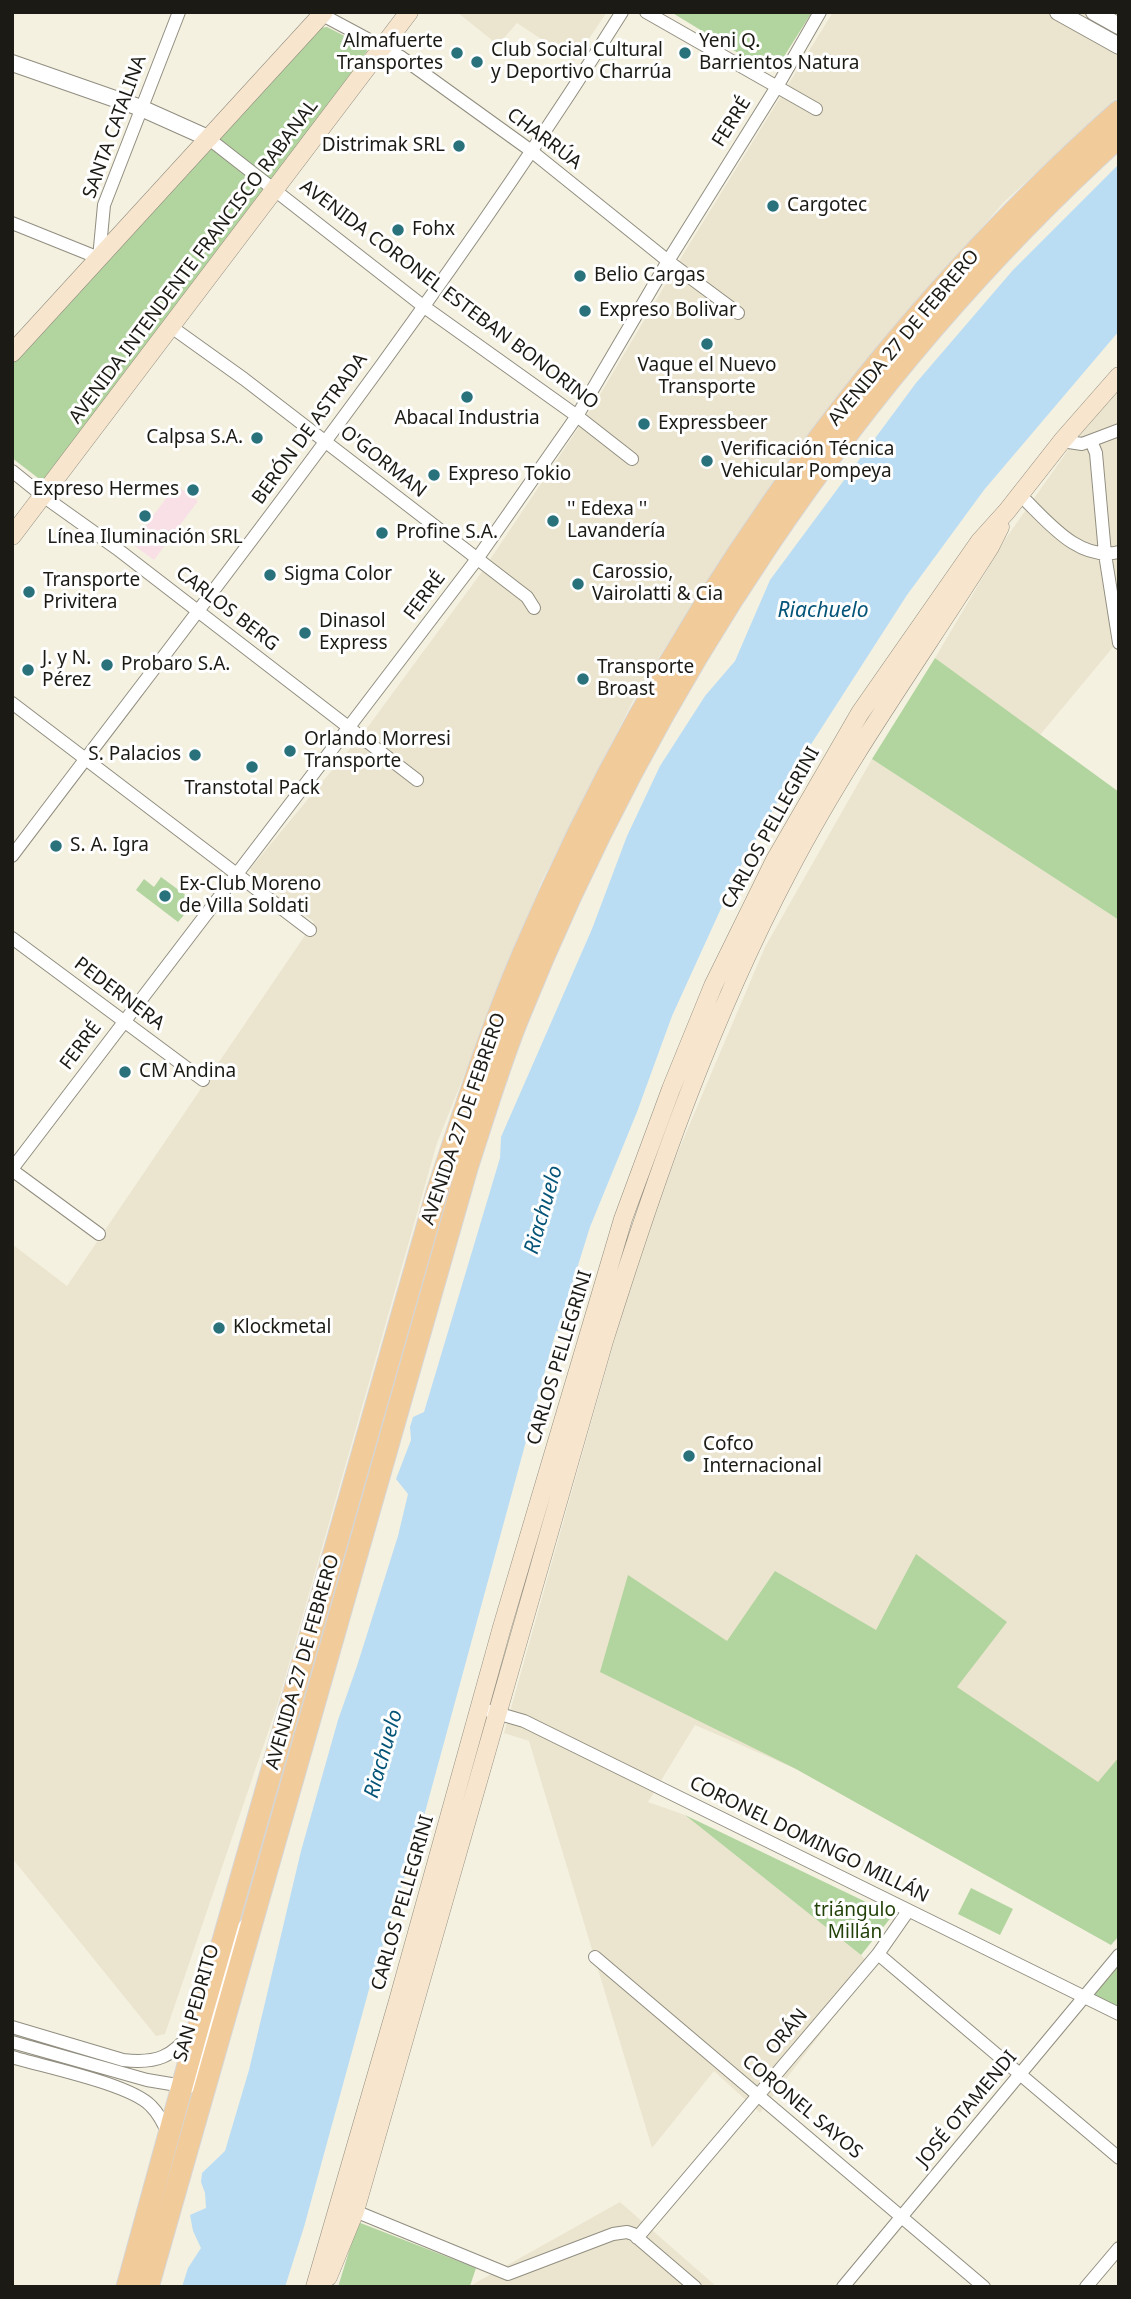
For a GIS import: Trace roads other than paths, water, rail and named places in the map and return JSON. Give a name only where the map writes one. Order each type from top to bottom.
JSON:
[{"type":"main road","name":"AVENIDA INTENDENTE FRANCISCO RABANAL","points":[[12,537],[409,12]]},
{"type":"main road","points":[[12,352],[321,13]]},
{"type":"main road","name":"AVENIDA 27 DE FEBRERO","points":[[398,1366],[437,1192],[479,1065],[522,955],[563,889],[735,555],[775,496],[852,394],[994,233],[1082,144],[1119,111]]},
{"type":"main road","name":"AVENIDA 27 DE FEBRERO","points":[[658,702],[705,641],[781,524],[873,400],[994,258],[1062,189],[1119,137]]},
{"type":"main road","name":"CARLOS PELLEGRINI","points":[[315,2287],[347,2208],[505,1613],[634,1184],[721,968],[775,860],[860,713],[980,541],[1119,376]]},
{"type":"main road","name":"CARLOS PELLEGRINI","points":[[323,2287],[498,1714],[604,1341],[641,1222],[691,1086],[729,993],[789,869],[873,723],[990,547],[1007,511]]},
{"type":"main road","name":"AVENIDA 27 DE FEBRERO","points":[[132,2286],[200,2021],[398,1366],[516,1025],[555,932],[568,923],[579,899],[578,895],[563,889]]},
{"type":"main road","name":"AVENIDA 27 DE FEBRERO","points":[[132,2286],[251,1919],[392,1425],[405,1415],[416,1376],[415,1373],[398,1366]]},
{"type":"street","name":"SANTA CATALINA","points":[[99,258],[104,205],[179,12]]},
{"type":"street","name":"BERÓN DE ASTRADA","points":[[12,856],[327,442],[423,306],[622,12]]},
{"type":"street","points":[[646,12],[816,108]]},
{"type":"street","name":"FERRÉ","points":[[12,1169],[477,559],[577,416],[820,12]]},
{"type":"street","points":[[1058,12],[1119,46]]},
{"type":"street","points":[[1094,12],[1119,26]]},
{"type":"street","name":"CHARRÚA","points":[[321,13],[401,57],[530,150],[668,261],[738,313]]},
{"type":"street","name":"AVENIDA CORONEL ESTEBAN BONORINO","points":[[12,63],[141,108],[208,138],[423,306],[577,416],[632,459]]},
{"type":"street","points":[[12,223],[99,258]]},
{"type":"street","name":"O'GORMAN","points":[[170,326],[327,442],[527,597],[534,608]]},
{"type":"street","points":[[1062,441],[1082,444],[1119,429]]},
{"type":"street","points":[[1091,441],[1096,453],[1105,554],[1119,643]]},
{"type":"street","name":"CARLOS BERG","points":[[12,471],[199,611],[417,780]]},
{"type":"street","points":[[1019,495],[1076,546],[1094,553],[1119,552]]},
{"type":"street","points":[[12,703],[310,930]]},
{"type":"street","name":"PEDERNERA","points":[[12,939],[203,1080]]},
{"type":"street","points":[[12,1169],[99,1234]]},
{"type":"street","name":"CORONEL DOMINGO MILLÁN","points":[[479,1708],[524,1721],[1119,2014]]},
{"type":"street","name":"ORÁN","points":[[637,2238],[878,1954],[908,1911]]},
{"type":"street","name":"SAN PEDRITO","points":[[12,2042],[147,2080],[183,2087],[194,2083],[236,1936],[251,1919]]},
{"type":"street","points":[[878,1954],[1119,2158]]},
{"type":"street","name":"CORONEL SAYOS","points":[[595,1957],[984,2287]]},
{"type":"street","name":"JOSÉ OTAMENDI","points":[[843,2287],[1117,1959]]},
{"type":"street","name":"SAN PEDRITO","points":[[12,2027],[137,2062],[166,2057],[176,2050],[200,2021]]},
{"type":"street","points":[[12,2057],[139,2097],[160,2117],[170,2137]]},
{"type":"street","points":[[347,2208],[508,2274],[614,2234],[627,2232],[695,2287]]},
{"type":"street","points":[[1086,2287],[1119,2248]]},
{"type":"water","name":"Riachuelo","points":[[1119,164],[1119,331],[984,490],[907,595],[808,749],[739,869],[672,1016],[637,1112],[590,1227],[564,1310],[577,1326],[572,1332],[556,1331],[424,1816],[371,1982],[285,2287],[182,2287],[188,2268],[201,2248],[193,2231],[190,2215],[206,2208],[202,2173],[225,2151],[249,2070],[301,1851],[338,1720],[398,1536],[408,1494],[396,1479],[411,1440],[410,1427],[413,1417],[424,1412],[500,1158],[501,1137],[592,929],[627,836],[660,766],[705,696],[735,661],[770,580],[916,383],[1013,270]]},
{"type":"place","name":"Almafuerte Transportes","points":[[457,53]]},
{"type":"place","name":"Yeni Q. Barrientos Natura","points":[[685,53]]},
{"type":"place","name":"Club Social Cultural y Deportivo Charrúa","points":[[477,62]]},
{"type":"place","name":"Distrimak SRL","points":[[459,146]]},
{"type":"place","name":"Cargotec","points":[[773,206]]},
{"type":"place","name":"Fohx","points":[[398,230]]},
{"type":"place","name":"Belio Cargas","points":[[580,276]]},
{"type":"place","name":"Expreso Bolivar","points":[[585,311]]},
{"type":"place","name":"Vaque el Nuevo Transporte","points":[[707,344]]},
{"type":"place","name":"Abacal Industria","points":[[467,397]]},
{"type":"place","name":"Expressbeer","points":[[644,424]]},
{"type":"place","name":"Calpsa S.A.","points":[[257,438]]},
{"type":"place","name":"Verificación Técnica Vehicular Pompeya","points":[[707,461]]},
{"type":"place","name":"Expreso Tokio","points":[[434,475]]},
{"type":"place","name":"Expreso Hermes","points":[[193,490]]},
{"type":"place","name":"Línea Iluminación SRL","points":[[145,516]]},
{"type":"place","name":"'' Edexa '' Lavandería","points":[[553,521]]},
{"type":"place","name":"Profine S.A.","points":[[382,533]]},
{"type":"place","name":"Sigma Color","points":[[270,575]]},
{"type":"place","name":"Carossio, Vairolatti & Cia","points":[[578,584]]},
{"type":"place","name":"Transporte Privitera","points":[[29,592]]},
{"type":"place","name":"Dinasol Express","points":[[305,633]]},
{"type":"place","name":"Probaro S.A.","points":[[107,665]]},
{"type":"place","name":"J. y N. Pérez","points":[[28,670]]},
{"type":"place","name":"Transporte Broast","points":[[583,679]]},
{"type":"place","name":"Orlando Morresi Transporte","points":[[290,751]]},
{"type":"place","name":"S. Palacios","points":[[195,755]]},
{"type":"place","name":"Transtotal Pack","points":[[252,767]]},
{"type":"place","name":"S. A. Igra","points":[[56,846]]},
{"type":"place","name":"Ex-Club Moreno de Villa Soldati","points":[[165,896]]},
{"type":"place","name":"CM Andina","points":[[125,1072]]},
{"type":"place","name":"Klockmetal","points":[[219,1328]]},
{"type":"place","name":"Cofco Internacional","points":[[689,1456]]},
{"type":"park label","name":"triángulo Millán","points":[[855,1922]]}]
